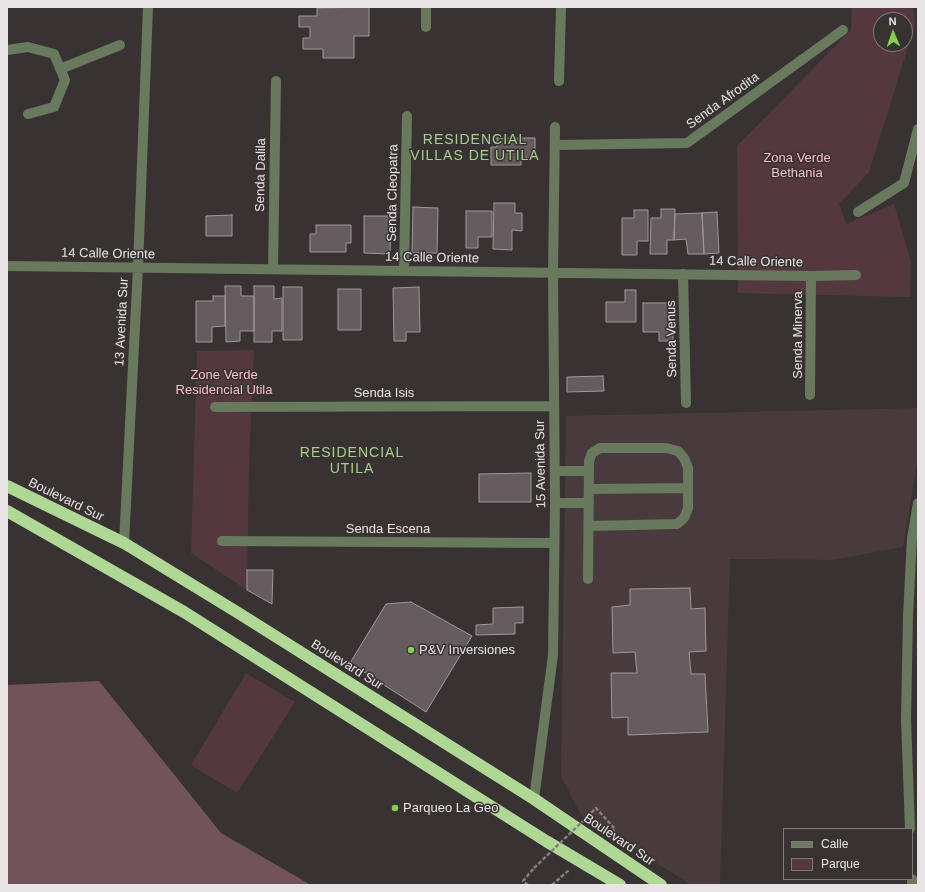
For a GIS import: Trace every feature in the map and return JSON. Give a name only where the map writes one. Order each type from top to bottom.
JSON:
[{"type":"highway","name":"Boulevard Sur","points":[[7,486],[124,543],[240,614],[534,799],[661,885]]},
{"type":"highway","points":[[7,511],[184,612],[620,885]]},
{"type":"street","name":"13 Avenida Sur","points":[[124,543],[138,267],[148,7]]},
{"type":"street","points":[[426,7],[426,28]]},
{"type":"street","points":[[559,81],[561,7]]},
{"type":"street","name":"Senda Afrodita","points":[[555,145],[687,143],[843,30]]},
{"type":"street","points":[[60,69],[120,45]]},
{"type":"street","points":[[7,50],[28,47],[54,54],[65,80],[54,107],[28,114]]},
{"type":"street","name":"Senda Dalila","points":[[272,269],[276,81]]},
{"type":"street","name":"Senda Cleopatra","points":[[404,271],[407,116]]},
{"type":"street","name":"15 Avenida Sur","points":[[534,799],[553,655],[555,471],[553,406],[553,272],[555,127]]},
{"type":"street","points":[[858,212],[904,183],[918,129]]},
{"type":"street","name":"14 Calle Oriente","points":[[7,266],[811,276],[856,275]]},
{"type":"street","name":"Senda Venus","points":[[683,274],[686,403]]},
{"type":"street","name":"Senda Minerva","points":[[810,395],[811,276]]},
{"type":"street","name":"Senda Isis","points":[[215,407],[553,406]]},
{"type":"street","points":[[588,579],[589,461],[592,453],[600,448],[666,448],[678,451],[684,458],[688,468],[688,508],[684,518],[677,524],[589,526]]},
{"type":"street","points":[[555,471],[589,471]]},
{"type":"street","points":[[589,489],[688,488]]},
{"type":"street","points":[[555,503],[589,503]]},
{"type":"street","points":[[912,826],[906,719],[914,583],[912,538],[918,503]]},
{"type":"street","name":"Senda Escena","points":[[222,541],[554,543]]},
{"type":"path","points":[[528,885],[523,881],[534,868],[596,808],[615,829],[601,845]]},
{"type":"path","points":[[552,885],[580,861]]},
{"type":"shaded area","points":[[918,408],[918,457],[903,547],[832,560],[730,559],[720,885],[691,885],[581,815],[561,776],[566,416]]},
{"type":"shaded area","points":[[99,681],[221,833],[311,885],[7,885],[7,685]]},
{"type":"green space","name":"Zona Verde Bethania","points":[[852,7],[913,7],[915,25],[913,31],[913,12],[873,12],[873,52],[907,52],[869,172],[839,204],[846,224],[894,204],[911,262],[910,297],[738,293],[737,146],[851,30]]},
{"type":"green space","name":"Zone Verde Residencial Utila","points":[[254,350],[249,462],[247,590],[191,553],[197,351]]},
{"type":"green space","points":[[246,673],[295,702],[237,793],[191,765]]},
{"type":"building","points":[[369,7],[369,36],[354,36],[354,58],[323,58],[323,49],[303,49],[303,38],[310,38],[310,27],[299,27],[299,16],[317,16],[317,8]]},
{"type":"building","points":[[497,138],[535,138],[535,158],[521,157],[521,165],[491,165],[491,147],[497,147]]},
{"type":"building","points":[[494,203],[515,203],[515,213],[522,213],[522,231],[512,230],[512,250],[493,249]]},
{"type":"building","points":[[413,207],[438,208],[437,253],[412,253]]},
{"type":"building","points":[[661,209],[675,209],[674,240],[667,240],[667,254],[650,254],[651,218],[661,218]]},
{"type":"building","points":[[634,210],[648,210],[648,241],[637,241],[637,255],[622,255],[622,218],[634,218]]},
{"type":"building","points":[[466,211],[492,211],[492,237],[478,237],[478,248],[466,248]]},
{"type":"building","points":[[717,212],[719,253],[704,254],[702,213]]},
{"type":"building","points":[[702,213],[704,254],[688,254],[686,239],[674,240],[675,214]]},
{"type":"building","points":[[232,215],[232,236],[206,236],[206,216]]},
{"type":"building","points":[[364,216],[391,216],[390,254],[364,253]]},
{"type":"building","points":[[316,225],[351,225],[351,243],[346,243],[346,252],[310,252],[310,234],[316,234]]},
{"type":"building","points":[[225,286],[241,286],[241,296],[254,296],[254,331],[240,331],[240,341],[226,342]]},
{"type":"building","points":[[254,286],[274,286],[274,299],[282,298],[282,331],[272,331],[272,342],[254,342]]},
{"type":"building","points":[[283,287],[302,287],[302,340],[283,340]]},
{"type":"building","points":[[419,287],[420,332],[406,332],[406,341],[394,341],[393,288]]},
{"type":"building","points":[[338,289],[361,289],[361,330],[338,330]]},
{"type":"building","points":[[625,290],[636,290],[636,322],[606,322],[606,302],[625,302]]},
{"type":"building","points":[[213,296],[225,296],[225,326],[212,327],[212,342],[196,342],[196,301],[213,301]]},
{"type":"building","points":[[643,303],[673,303],[673,341],[659,341],[659,332],[643,332]]},
{"type":"building","points":[[603,376],[604,391],[567,392],[567,377]]},
{"type":"building","points":[[531,473],[531,502],[479,502],[479,474]]},
{"type":"building","points":[[247,570],[273,570],[272,604],[247,590]]},
{"type":"building","points":[[690,588],[691,609],[705,608],[706,651],[689,652],[691,674],[705,674],[708,732],[628,735],[628,717],[612,718],[611,673],[637,673],[635,652],[613,653],[612,607],[630,605],[630,589]]},
{"type":"building","name":"P&V Inversiones","points":[[411,602],[472,636],[426,712],[350,663],[386,604]]},
{"type":"building","points":[[523,607],[523,623],[515,623],[515,634],[476,635],[476,625],[493,624],[493,608]]},
{"type":"place","name":"P&V Inversiones","points":[[411,650]]},
{"type":"place","name":"Parqueo La Geo","points":[[395,808]]},
{"type":"district","name":"RESIDENCIAL VILLAS DE UTILA","points":[[475,148]]},
{"type":"district","name":"RESIDENCIAL UTILA","points":[[352,462]]}]
